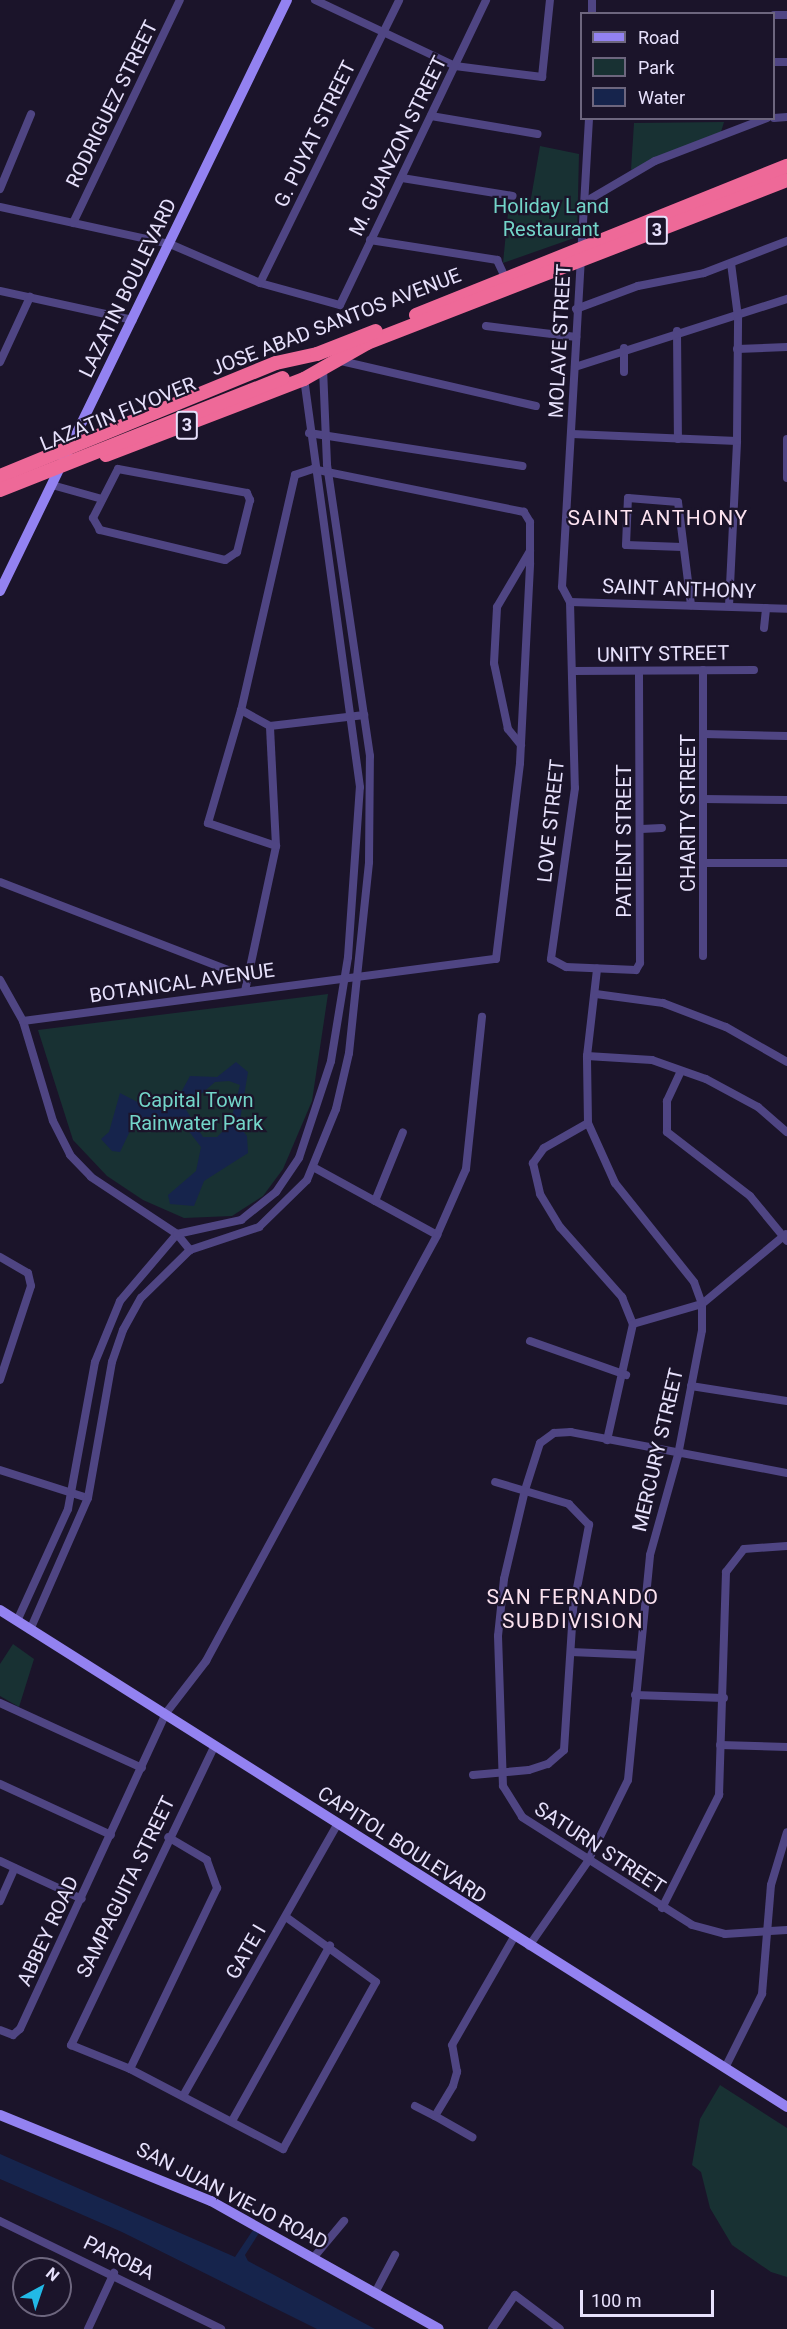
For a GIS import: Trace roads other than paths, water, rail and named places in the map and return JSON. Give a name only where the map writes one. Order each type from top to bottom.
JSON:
[{"type":"highway","name":"JOSE ABAD SANTOS AVENUE","points":[[581,255],[787,166]]},
{"type":"highway","name":"JOSE ABAD SANTOS AVENUE","points":[[0,476],[276,363],[318,354],[787,180]]},
{"type":"highway","name":"JOSE ABAD SANTOS AVENUE","points":[[0,495],[63,468],[304,379],[341,361],[367,343],[508,283]]},
{"type":"highway","name":"LAZATIN FLYOVER","points":[[0,483],[367,343]]},
{"type":"highway","name":"LAZATIN FLYOVER","points":[[0,490],[281,374],[318,354]]},
{"type":"highway","points":[[46,458],[63,468]]},
{"type":"main road","name":"LAZATIN BOULEVARD","points":[[0,591],[52,485],[63,468],[69,448],[287,0]]},
{"type":"main road","name":"CAPITOL BOULEVARD","points":[[0,1610],[166,1713],[514,1937],[787,2107]]},
{"type":"main road","name":"SAN JUAN VIEJO ROAD","points":[[0,2115],[128,2163],[314,2257],[439,2329]]},
{"type":"street","name":"RODRIGUEZ STREET","points":[[74,223],[180,0]]},
{"type":"street","points":[[315,0],[455,66],[542,77],[550,0]]},
{"type":"street","name":"G. PUYAT STREET","points":[[260,283],[399,0]]},
{"type":"street","name":"M. GUANZON STREET","points":[[260,283],[340,305],[486,0]]},
{"type":"street","points":[[0,189],[31,114]]},
{"type":"street","points":[[431,116],[537,134]]},
{"type":"street","name":"MOLAVE STREET","points":[[570,602],[562,587],[572,434],[576,309],[589,120]]},
{"type":"street","points":[[585,202],[655,160],[762,120]]},
{"type":"street","points":[[402,178],[513,196]]},
{"type":"street","points":[[0,207],[170,244],[260,283]]},
{"type":"street","points":[[370,240],[497,260],[508,283]]},
{"type":"street","points":[[576,309],[638,286],[731,263],[787,241]]},
{"type":"street","points":[[729,606],[737,441],[738,317],[731,263]]},
{"type":"street","points":[[0,291],[133,320]]},
{"type":"street","points":[[1,356],[30,297]]},
{"type":"street","points":[[575,367],[677,331],[738,317],[787,299]]},
{"type":"street","points":[[486,326],[576,337]]},
{"type":"street","points":[[677,331],[678,439]]},
{"type":"street","points":[[737,349],[787,347]]},
{"type":"street","points":[[624,348],[624,372]]},
{"type":"street","points":[[341,361],[536,406]]},
{"type":"street","points":[[30,1630],[88,1498],[118,1344],[141,1298],[190,1250],[259,1227],[292,1197],[313,1167],[336,1109],[357,978],[371,825],[364,715],[324,433],[323,370]]},
{"type":"street","points":[[18,1621],[72,1493],[95,1362],[109,1322],[131,1285],[177,1234],[241,1220],[292,1172],[323,1092],[345,980],[360,787],[309,433],[304,379]]},
{"type":"street","points":[[309,433],[324,433],[522,466]]},
{"type":"street","points":[[572,434],[737,441]]},
{"type":"street","points":[[787,439],[787,478]]},
{"type":"street","points":[[118,469],[247,493],[250,500],[237,552],[225,560],[100,530],[93,518],[102,498],[118,469]]},
{"type":"street","points":[[276,846],[208,823],[241,710],[295,475],[314,469],[330,476],[524,512],[530,550],[521,745]]},
{"type":"street","points":[[52,485],[102,498]]},
{"type":"street","points":[[682,547],[626,545],[628,498],[677,500],[691,605]]},
{"type":"street","points":[[521,745],[508,729],[494,663],[497,607],[530,550]]},
{"type":"street","name":"SAINT ANTHONY","points":[[570,602],[787,609]]},
{"type":"street","name":"LOVE STREET","points":[[570,602],[575,788],[551,959],[597,969]]},
{"type":"street","points":[[764,628],[766,608]]},
{"type":"street","name":"CHARITY STREET","points":[[703,670],[703,799],[706,863],[703,956]]},
{"type":"street","name":"UNITY STREET","points":[[572,671],[754,670]]},
{"type":"street","name":"PATIENT STREET","points":[[597,969],[636,970],[640,963],[639,672]]},
{"type":"street","points":[[241,710],[270,726],[364,715]]},
{"type":"street","points":[[245,991],[244,975],[276,846],[270,726]]},
{"type":"street","points":[[704,734],[787,735]]},
{"type":"street","name":"BOTANICAL AVENUE","points":[[23,1021],[496,959],[521,745]]},
{"type":"street","points":[[703,799],[787,800]]},
{"type":"street","points":[[641,830],[662,828]]},
{"type":"street","points":[[706,863],[787,863]]},
{"type":"street","points":[[0,882],[244,975]]},
{"type":"street","points":[[597,969],[596,994],[587,1056],[588,1123],[600,1158],[694,1282],[702,1304]]},
{"type":"street","points":[[0,980],[23,1021],[53,1121],[70,1155],[101,1185],[177,1234],[190,1250]]},
{"type":"street","points":[[596,994],[663,1003],[726,1028],[787,1062]]},
{"type":"street","name":"ABBEY ROAD","points":[[0,2030],[9,2035],[20,2030],[166,1713],[206,1661],[437,1235],[466,1169],[482,1017]]},
{"type":"street","points":[[587,1056],[652,1060],[680,1073],[726,1088],[787,1132]]},
{"type":"street","points":[[633,1324],[702,1304],[786,1237],[733,1181],[667,1132],[667,1101],[680,1073]]},
{"type":"street","points":[[588,1123],[537,1154],[535,1177],[560,1227],[622,1297],[633,1324],[626,1375],[607,1440]]},
{"type":"street","points":[[375,1201],[403,1132]]},
{"type":"street","points":[[313,1167],[437,1235]]},
{"type":"street","points":[[0,1257],[28,1273],[31,1286],[0,1380]]},
{"type":"street","name":"MERCURY STREET","points":[[529,1946],[588,1861],[628,1780],[650,1555],[678,1455],[691,1386],[702,1304]]},
{"type":"street","points":[[530,1341],[626,1375]]},
{"type":"street","points":[[691,1386],[787,1401]]},
{"type":"street","name":"SATURN STREET","points":[[787,1473],[678,1455],[571,1432],[548,1437],[525,1490],[504,1579],[498,1636],[503,1772],[513,1808],[588,1861],[662,1908],[711,1932],[787,1930]]},
{"type":"street","points":[[0,1470],[88,1498]]},
{"type":"street","points":[[473,1775],[548,1764],[564,1750],[571,1652],[589,1526],[568,1504],[495,1482]]},
{"type":"street","points":[[662,1908],[714,1811],[724,1698],[726,1572],[744,1549],[787,1546]]},
{"type":"street","points":[[571,1652],[640,1655]]},
{"type":"street","points":[[635,1695],[724,1698]]},
{"type":"street","points":[[0,1703],[142,1768]]},
{"type":"street","name":"SAMPAGUITA STREET","points":[[130,2069],[71,2045],[168,1837],[215,1745]]},
{"type":"street","points":[[720,1746],[787,1747]]},
{"type":"street","points":[[0,1784],[111,1835]]},
{"type":"street","name":"GATE I","points":[[183,2096],[337,1825]]},
{"type":"street","points":[[725,2068],[762,1994],[770,1930],[771,1885],[787,1832]]},
{"type":"street","points":[[168,1837],[207,1860],[215,1869],[217,1888],[130,2069],[283,2149],[333,2066],[376,1982],[330,1946],[286,1917]]},
{"type":"street","points":[[0,1861],[82,1899]]},
{"type":"street","points":[[0,1901],[15,1868]]},
{"type":"street","points":[[435,2116],[456,2078],[452,2045],[514,1937]]},
{"type":"street","points":[[232,2121],[330,1946]]},
{"type":"street","points":[[416,2106],[472,2137]]},
{"type":"street","name":"PAROBA","points":[[0,2221],[114,2273],[221,2329]]},
{"type":"street","points":[[314,2257],[344,2222]]},
{"type":"street","points":[[376,2291],[395,2255]]},
{"type":"street","points":[[87,2329],[114,2273]]},
{"type":"street","points":[[492,2329],[515,2295],[560,2329]]},
{"type":"water","points":[[236,1062],[248,1072],[239,1126],[247,1136],[248,1153],[204,1181],[194,1206],[170,1204],[168,1195],[196,1171],[201,1147],[181,1121],[160,1117],[145,1119],[130,1131],[120,1152],[112,1151],[101,1139],[109,1132],[120,1093],[153,1110],[172,1109],[190,1076],[217,1077]],"holes":[[[229,1081],[240,1085],[230,1124],[217,1137],[203,1137],[185,1108],[215,1082]]]},
{"type":"water","points":[[0,2154],[235,2257],[253,2230],[259,2233],[245,2255],[248,2261],[375,2329],[317,2329],[122,2232],[0,2179]]},
{"type":"district","name":"SAINT ANTHONY","points":[[658,518]]},
{"type":"district","name":"SAN FERNANDO SUBDIVISION","points":[[573,1609]]},
{"type":"park label","name":"Holiday Land Restaurant","points":[[551,218]]},
{"type":"park label","name":"Capital Town Rainwater Park","points":[[196,1112]]}]
